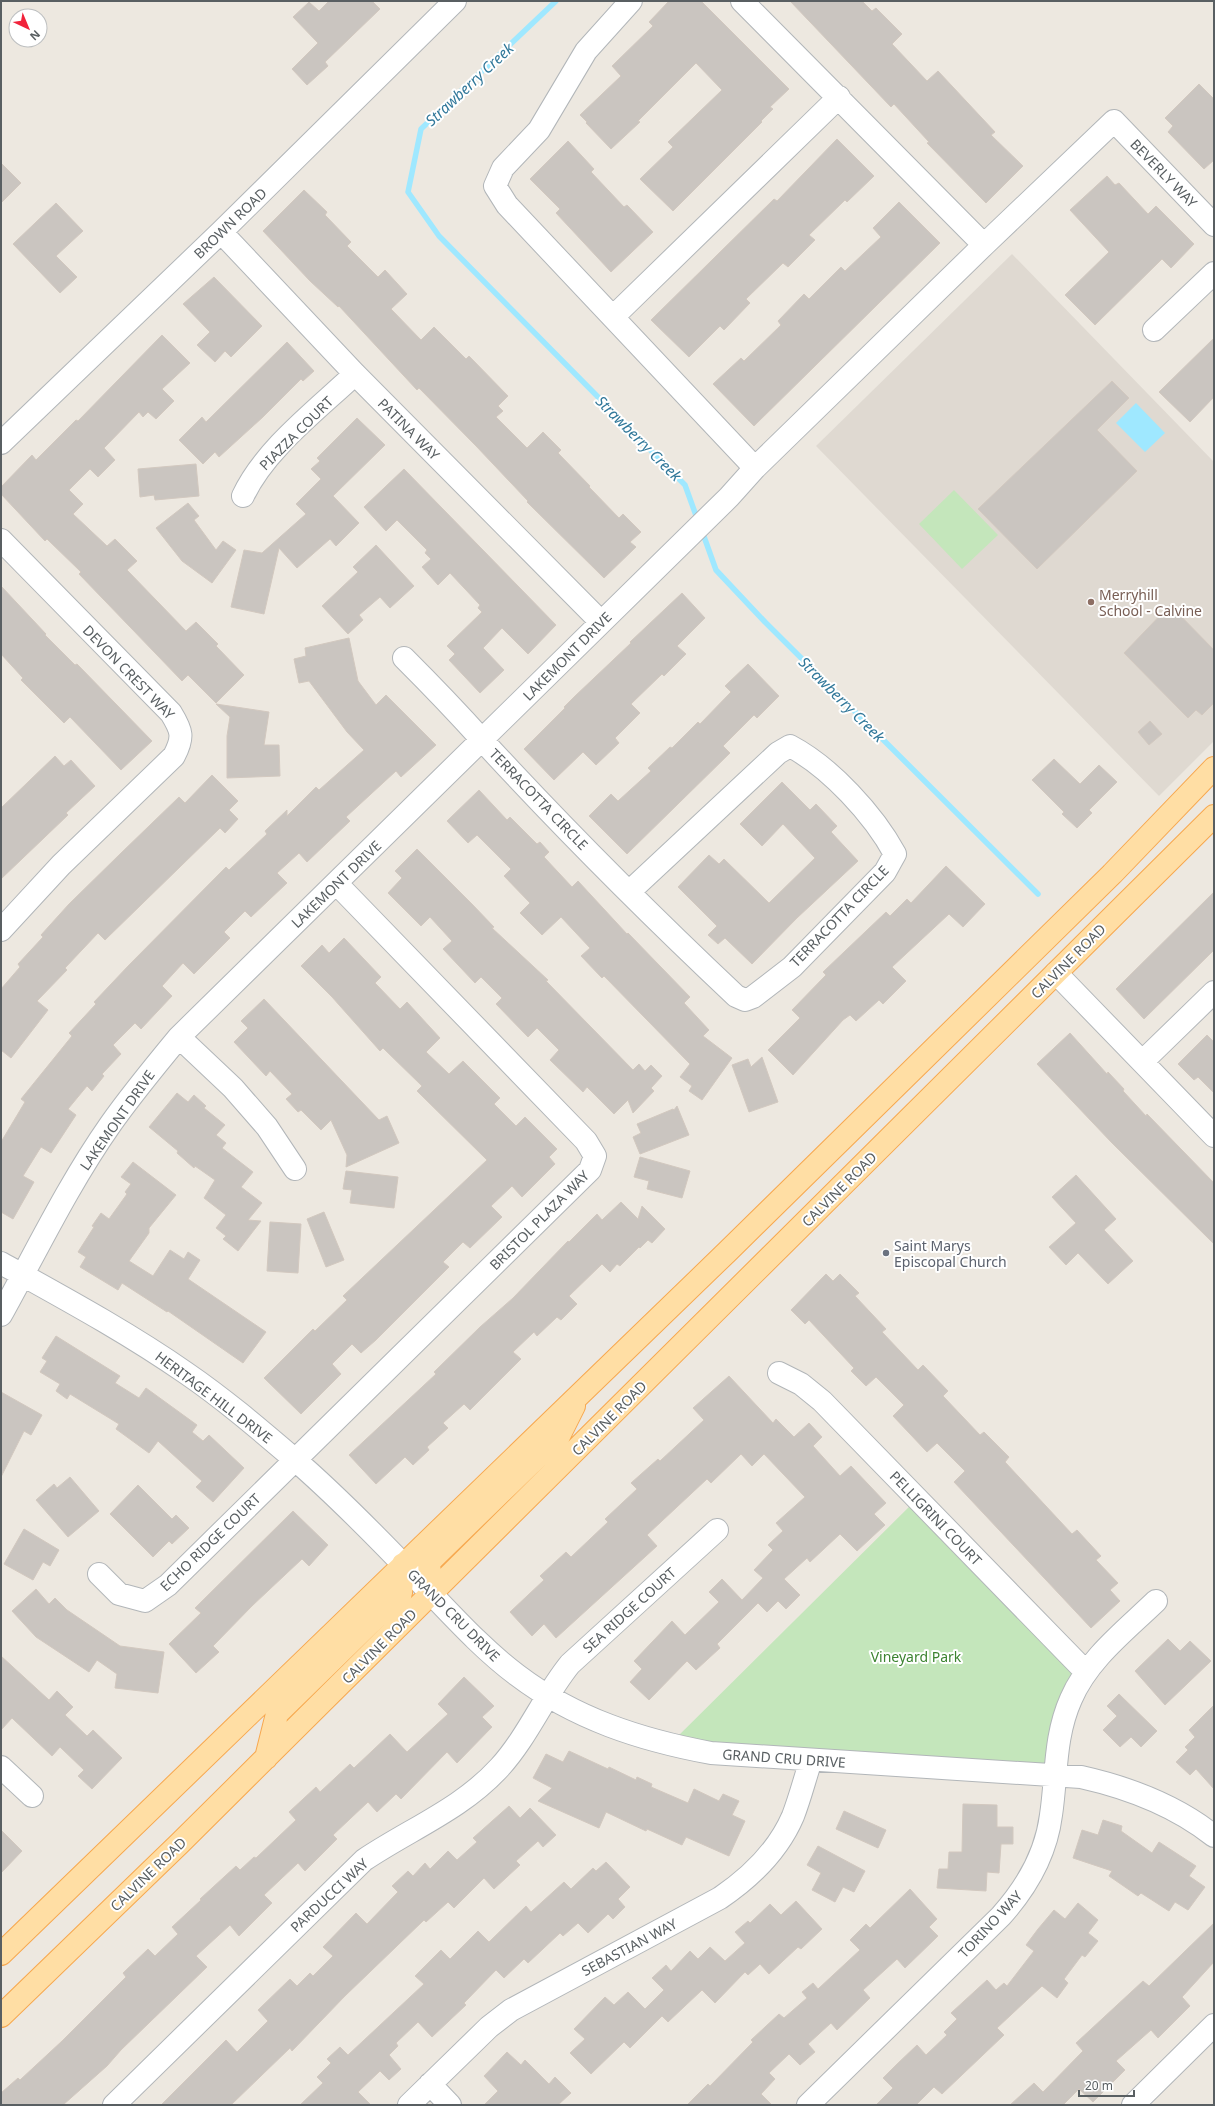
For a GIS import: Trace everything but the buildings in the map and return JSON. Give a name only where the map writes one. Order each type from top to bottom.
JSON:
[{"type":"main road","points":[[1,1954],[581,1392],[1087,898],[1214,768]]},
{"type":"main road","name":"CALVINE ROAD","points":[[1,2016],[266,1758],[1214,816]]},
{"type":"main road","points":[[986,1043],[986,1017],[1079,926],[1087,898]]},
{"type":"main road","points":[[431,1594],[428,1567],[431,1559],[519,1477],[559,1436],[581,1392]]},
{"type":"main road","points":[[266,1758],[277,1714],[401,1593],[403,1564]]},
{"type":"street","name":"BROWN ROAD","points":[[1,443],[221,232],[456,1]]},
{"type":"street","points":[[632,1],[586,51],[539,130],[503,168],[495,186],[507,205],[755,468]]},
{"type":"street","points":[[742,1],[984,244]]},
{"type":"street","points":[[613,317],[839,97]]},
{"type":"street","name":"LAKEMONT DRIVE","points":[[1,1315],[78,1175],[109,1126],[144,1079],[179,1037],[337,884],[723,502],[755,468],[984,244],[1114,121]]},
{"type":"street","name":"BEVERLY WAY","points":[[1114,121],[1214,225]]},
{"type":"street","name":"PATINA WAY","points":[[221,232],[355,374],[601,622]]},
{"type":"street","points":[[1154,330],[1214,273]]},
{"type":"street","name":"PIAZZA COURT","points":[[243,496],[258,469],[271,453],[355,374]]},
{"type":"street","name":"DEVON CREST WAY","points":[[1,540],[171,713],[179,727],[181,735],[180,744],[174,756],[60,865],[1,930]]},
{"type":"street","name":"TERRACOTTA CIRCLE","points":[[404,658],[460,714],[482,740],[630,892],[736,996],[745,1000],[753,997],[792,967],[885,872],[895,854],[887,840],[852,795],[803,753],[790,746],[778,753],[630,892]]},
{"type":"street","name":"BRISTOL PLAZA WAY","points":[[295,1460],[590,1170],[595,1156],[586,1141],[337,884]]},
{"type":"street","points":[[1056,973],[1143,1061],[1214,1136]]},
{"type":"street","points":[[1143,1061],[1214,992]]},
{"type":"street","points":[[179,1037],[233,1088],[267,1127],[295,1169]]},
{"type":"street","name":"HERITAGE HILL DRIVE","points":[[1,1263],[117,1328],[187,1374],[237,1411],[295,1460],[403,1564]]},
{"type":"street","name":"PELLIGRINI COURT","points":[[778,1373],[801,1384],[822,1401],[1086,1672]]},
{"type":"street","name":"ECHO RIDGE COURT","points":[[99,1574],[119,1594],[145,1601],[168,1585],[295,1460]]},
{"type":"street","name":"SEA RIDGE COURT","points":[[547,1695],[570,1664],[717,1530]]},
{"type":"street","name":"GRAND CRU DRIVE","points":[[403,1564],[484,1648],[518,1676],[547,1695],[580,1713],[626,1733],[669,1745],[711,1753],[1054,1774],[1081,1777],[1145,1796],[1177,1811],[1214,1836]]},
{"type":"street","name":"TORINO WAY","points":[[808,2105],[1015,1901],[1037,1865],[1048,1835],[1054,1774],[1061,1726],[1071,1698],[1086,1672],[1096,1660],[1156,1601]]},
{"type":"street","name":"PARDUCCI WAY","points":[[114,2105],[364,1860],[390,1843],[454,1807],[476,1790],[500,1767],[523,1737],[547,1695]]},
{"type":"street","name":"SEBASTIAN WAY","points":[[409,2105],[489,2027],[511,2010],[720,1898],[742,1882],[762,1864],[778,1842],[792,1816],[811,1760]]},
{"type":"street","points":[[1,1767],[32,1796]]},
{"type":"street","points":[[1133,2105],[1214,2025]]},
{"type":"street","points":[[430,2084],[450,2105]]},
{"type":"shaded area","name":"Merryhill School - Calvine","points":[[1012,254],[1214,462],[1214,741],[1159,796],[816,446]]},
{"type":"green space","points":[[954,490],[998,535],[962,569],[919,524]]},
{"type":"green space","name":"Vineyard Park","points":[[917,1499],[1086,1672],[1054,1774],[669,1745]]},
{"type":"water","points":[[1136,403],[1165,433],[1145,452],[1116,423]]},
{"type":"waterway","name":"Strawberry Creek","points":[[556,1],[421,129],[408,192],[439,236],[685,485],[698,521]]},
{"type":"waterway","name":"Strawberry Creek","points":[[702,531],[716,570],[765,622],[1038,894]]},
{"type":"place","name":"Merryhill School - Calvine","points":[[1091,602]]},
{"type":"place","name":"Saint Marys Episcopal Church","points":[[886,1253]]}]
